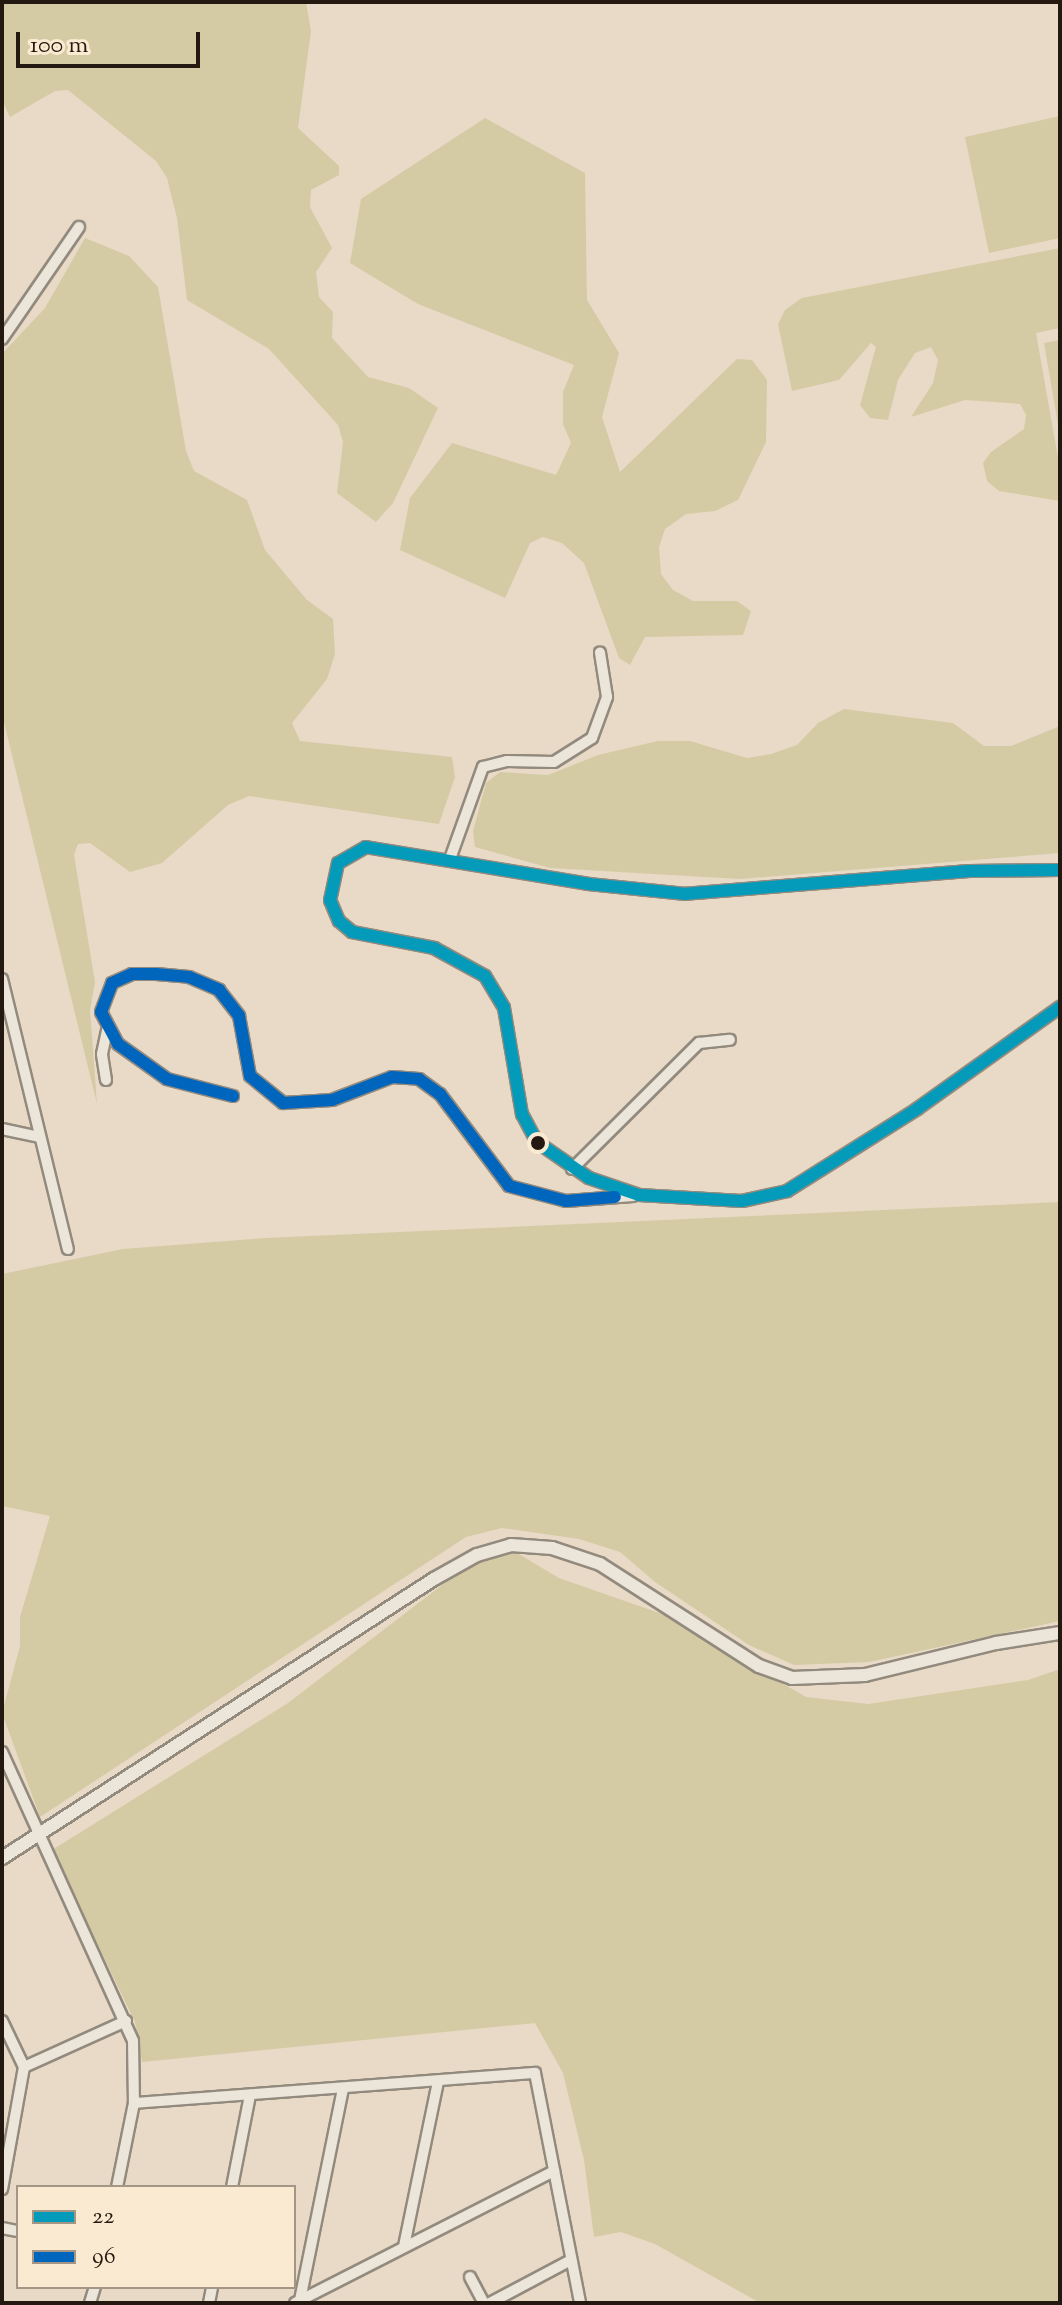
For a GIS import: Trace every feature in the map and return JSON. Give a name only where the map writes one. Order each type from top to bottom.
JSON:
[{"type":"street","points":[[2,339],[79,227]]},
{"type":"street","points":[[450,859],[483,767],[507,761],[554,762],[592,738],[607,697],[600,653]]},
{"type":"street","points":[[639,1195],[572,1169],[528,1128],[504,1008],[485,976],[434,948],[352,932],[333,911],[333,873],[343,857],[358,848],[450,859],[589,884],[686,894],[969,871],[1060,870]]},
{"type":"street","points":[[106,1080],[102,1054],[107,1031],[102,999],[119,978],[156,974],[203,981],[229,998],[239,1016],[250,1076],[283,1103],[332,1100],[392,1077],[419,1079],[440,1094],[509,1186],[566,1201],[639,1195],[742,1201],[787,1191],[917,1109],[1060,1007]]},
{"type":"street","points":[[2,979],[68,1249]]},
{"type":"street","points":[[107,1031],[142,1065],[167,1079],[233,1096]]},
{"type":"street","points":[[572,1169],[699,1043],[730,1040]]},
{"type":"street","points":[[2,1129],[40,1137]]},
{"type":"street","points":[[2,1858],[434,1579],[477,1555],[511,1545],[552,1548],[600,1564],[759,1666],[792,1678],[865,1675],[996,1643],[1060,1633]]},
{"type":"street","points":[[2,1752],[36,1834],[126,2021],[137,2059],[134,2103],[117,2185]]},
{"type":"street","points":[[2,2021],[24,2067],[2,2189]]},
{"type":"street","points":[[24,2067],[126,2021]]},
{"type":"street","points":[[134,2103],[535,2073],[580,2303]]},
{"type":"street","points":[[404,2246],[438,2082]]},
{"type":"street","points":[[297,2302],[343,2088]]},
{"type":"street","points":[[232,2185],[250,2095]]},
{"type":"street","points":[[297,2302],[554,2171]]},
{"type":"street","points":[[490,2303],[571,2260]]},
{"type":"street","points":[[470,2277],[484,2303]]},
{"type":"shaded area","points":[[2,2],[306,2],[311,31],[298,128],[339,166],[339,175],[311,190],[310,207],[332,248],[316,272],[319,297],[333,312],[332,338],[368,377],[409,388],[438,408],[393,503],[376,522],[337,493],[343,442],[338,425],[269,349],[187,300],[177,218],[167,178],[156,161],[68,90],[55,91],[10,117],[2,100]]},
{"type":"shaded area","points":[[1060,116],[1060,238],[989,253],[965,137]]},
{"type":"shaded area","points":[[485,118],[585,173],[587,300],[619,353],[602,417],[620,472],[737,359],[752,360],[767,380],[766,442],[738,500],[715,511],[686,514],[665,529],[659,547],[661,574],[673,590],[693,601],[737,601],[751,611],[743,635],[645,637],[630,665],[619,658],[584,563],[562,543],[543,537],[530,543],[505,598],[400,550],[410,498],[452,443],[556,475],[571,443],[563,424],[563,392],[574,365],[418,304],[350,263],[361,199]]},
{"type":"shaded area","points":[[85,238],[129,256],[158,287],[186,451],[194,471],[247,500],[265,550],[307,600],[333,619],[335,654],[327,679],[292,723],[300,741],[452,757],[455,777],[439,824],[249,796],[228,805],[162,863],[130,872],[90,843],[78,844],[74,855],[95,982],[90,1010],[97,1104],[2,714],[2,354],[45,308]]},
{"type":"shaded area","points":[[1060,248],[1060,328],[1036,333],[1060,469],[1060,501],[999,491],[987,481],[983,463],[991,452],[1024,429],[1026,415],[1020,404],[965,400],[911,417],[933,383],[938,360],[931,347],[915,353],[898,380],[888,420],[870,418],[860,405],[876,347],[871,343],[839,380],[792,391],[778,324],[785,310],[802,298]]},
{"type":"shaded area","points":[[1060,340],[1060,436],[1044,343]]},
{"type":"shaded area","points":[[844,709],[953,723],[984,746],[1011,746],[1060,726],[1060,853],[740,879],[550,868],[475,847],[473,831],[486,783],[500,772],[548,775],[598,755],[658,741],[690,741],[747,758],[771,754],[797,745],[818,723]]},
{"type":"shaded area","points":[[1060,1202],[1060,1621],[869,1662],[794,1665],[749,1645],[655,1582],[620,1552],[579,1539],[502,1528],[466,1537],[40,1817],[2,1713],[20,1646],[20,1617],[50,1516],[2,1506],[2,1274],[123,1249],[266,1238]]},
{"type":"shaded area","points":[[517,1553],[559,1578],[665,1615],[806,1697],[868,1704],[1028,1680],[1060,1669],[1060,2303],[760,2303],[655,2244],[621,2232],[594,2237],[584,2160],[563,2073],[535,2023],[142,2062],[135,2022],[52,1850],[288,1703],[476,1559]]},
{"type":"transit line","name":"22","points":[[1060,870],[969,871],[686,894],[589,884],[366,847],[338,863],[330,900],[339,921],[352,932],[434,948],[485,976],[504,1008],[522,1114],[537,1142],[589,1178],[639,1195],[742,1201],[787,1191],[917,1109],[1060,1007]]},
{"type":"transit line","name":"96","points":[[233,1096],[167,1079],[118,1044],[101,1012],[112,983],[132,974],[156,974],[189,977],[219,990],[239,1016],[250,1076],[283,1103],[332,1100],[392,1077],[419,1079],[440,1094],[509,1186],[566,1201],[615,1197]]}]
